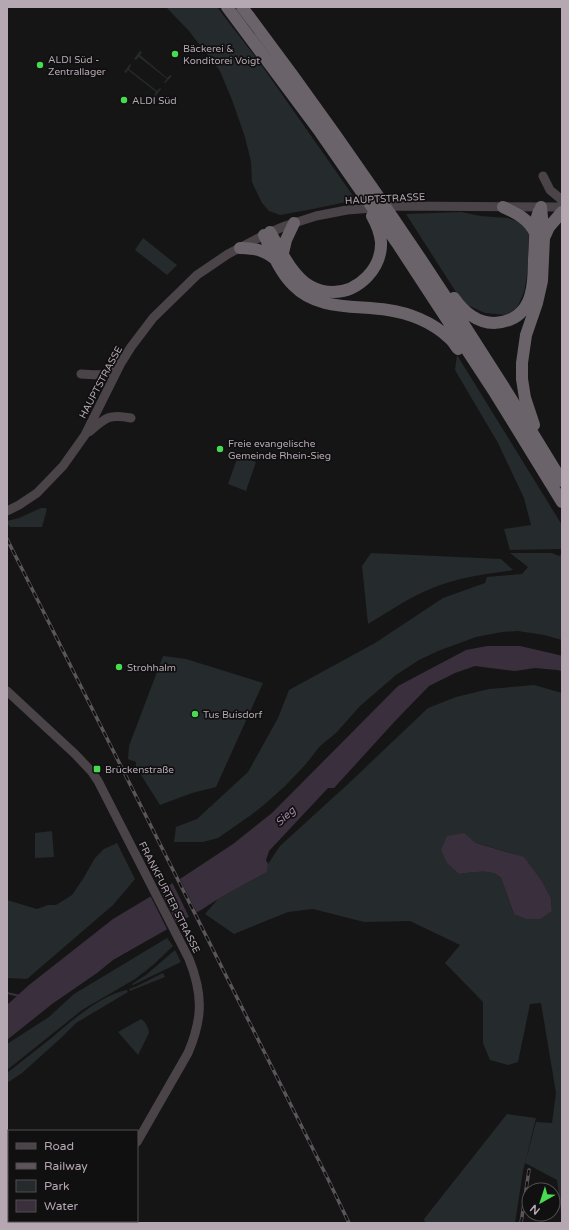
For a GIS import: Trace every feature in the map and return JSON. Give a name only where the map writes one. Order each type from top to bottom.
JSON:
[{"type":"highway","points":[[227,7],[316,126],[397,243],[495,393],[562,502]]},
{"type":"highway","points":[[242,7],[330,127],[425,265],[520,411],[562,480]]},
{"type":"highway","points":[[240,248],[258,249],[279,256],[309,286],[319,290],[338,292],[360,284],[375,266],[380,253],[380,242],[374,220],[359,195],[356,184]]},
{"type":"highway","points":[[503,207],[520,216],[531,225],[539,235]]},
{"type":"highway","points":[[541,207],[536,220],[539,235],[542,281],[540,293],[526,335],[522,362],[522,379],[525,398],[542,448]]},
{"type":"highway","points":[[425,265],[438,275],[459,306],[471,316],[481,321],[491,323],[510,320],[518,315],[530,300],[533,290],[539,235],[549,227],[562,212]]},
{"type":"highway","points":[[279,256],[294,223]]},
{"type":"highway","points":[[267,234],[279,256],[284,274],[303,294],[314,300],[338,305],[387,310],[406,314],[422,320],[448,337],[467,359],[486,388],[495,393]]},
{"type":"main road","points":[[543,176],[550,190],[562,200]]},
{"type":"main road","name":"HAUPTSTRASSE","points":[[7,511],[37,493],[63,466],[85,435],[121,363],[152,318],[192,280],[240,248],[267,234],[294,223],[316,216],[360,208],[398,206],[562,207]]},
{"type":"main road","points":[[81,374],[99,376],[106,374],[121,363]]},
{"type":"main road","points":[[85,435],[102,420],[108,417],[118,416],[131,418]]},
{"type":"main road","name":"FRANKFURTER STRASSE","points":[[7,691],[75,754],[92,772],[98,781],[196,976],[200,1003],[198,1025],[193,1040],[188,1053],[138,1140]]},
{"type":"green space","points":[[166,7],[217,7],[260,63],[356,200],[280,215],[269,211],[262,203],[252,182],[251,162],[245,137],[220,71],[189,31]]},
{"type":"green space","points":[[140,51],[142,52],[140,55],[167,78],[170,75],[172,76],[165,83],[164,82],[167,79],[139,57],[136,60],[134,59]]},
{"type":"green space","points":[[130,64],[129,69],[157,91],[160,88],[161,89],[155,97],[156,92],[128,70],[126,73],[124,72]]},
{"type":"green space","points":[[461,212],[481,216],[508,218],[519,222],[526,227],[529,234],[528,270],[524,292],[517,308],[506,315],[485,313],[463,303],[406,214]]},
{"type":"green space","points":[[143,238],[177,265],[167,275],[135,250]]},
{"type":"green space","points":[[457,355],[562,525],[562,548],[510,550],[504,529],[531,525],[524,498],[498,443],[455,370]]},
{"type":"green space","points":[[238,456],[256,462],[246,491],[228,484]]},
{"type":"green space","points":[[41,508],[47,509],[42,527],[10,527],[7,523],[7,521],[19,518]]},
{"type":"green space","points":[[371,553],[501,559],[513,570],[464,578],[435,587],[409,599],[368,624],[362,566]]},
{"type":"green space","points":[[510,553],[552,553],[559,556],[562,554],[562,640],[544,635],[518,631],[502,632],[476,637],[438,651],[419,660],[396,675],[360,706],[336,733],[320,746],[306,764],[285,786],[251,815],[218,838],[203,842],[174,842],[176,827],[197,819],[248,772],[278,718],[289,690],[375,643],[443,598],[485,583],[487,577],[522,574],[528,567]]},
{"type":"green space","name":"Tus Buisdorf","points":[[163,656],[186,659],[263,683],[216,787],[192,793],[160,805],[136,767],[136,762],[128,759],[129,746]]},
{"type":"green space","points":[[534,685],[562,693],[562,1219],[561,1182],[557,1182],[557,1180],[525,1163],[536,1122],[552,1123],[556,1093],[541,1003],[530,1004],[518,1062],[508,1065],[490,1060],[483,1043],[483,1002],[445,963],[460,945],[410,921],[364,922],[313,909],[288,912],[234,934],[205,914],[218,899],[267,872],[268,864],[280,846],[428,708],[456,697],[489,689]],"holes":[[[463,833],[476,843],[514,854],[543,883],[551,898],[552,911],[514,914],[501,878],[497,875],[487,872],[459,874]]]},
{"type":"green space","points":[[52,831],[54,857],[35,858],[35,833]]},
{"type":"green space","points":[[117,843],[135,879],[113,905],[27,979],[7,978],[7,900],[37,909],[48,905],[56,905],[72,895],[95,858],[104,849]]},
{"type":"green space","points":[[167,938],[173,946],[153,965],[135,979],[82,1010],[7,1070],[7,1044],[49,1017],[74,994]]},
{"type":"green space","points":[[175,950],[181,962],[133,985],[132,984],[146,975]]},
{"type":"green space","points":[[163,973],[165,977],[130,991],[129,989]]},
{"type":"green space","points":[[127,990],[128,992],[76,1023],[22,1073],[7,1083],[7,1073],[85,1010],[106,998]]},
{"type":"green space","points":[[141,1019],[144,1021],[149,1033],[138,1055],[118,1032]]},
{"type":"green space","points":[[507,1114],[536,1118],[523,1171],[515,1223],[425,1223],[424,1219]]},
{"type":"water","name":"Sieg","points":[[487,646],[520,646],[562,656],[562,671],[535,668],[515,671],[475,666],[455,673],[429,686],[334,788],[328,788],[269,851],[266,860],[268,864],[267,872],[113,960],[52,1004],[7,1040],[7,1005],[29,985],[113,919],[183,877],[233,844],[272,813],[398,686],[466,650]]},
{"type":"water","points":[[464,833],[476,843],[524,857],[543,883],[551,898],[552,911],[540,919],[526,919],[514,914],[501,878],[497,875],[487,872],[459,874],[447,863],[441,850],[447,836]]},
{"type":"pier","points":[[179,877],[198,915],[190,919],[172,882]]},
{"type":"pier","points":[[160,889],[178,926],[168,931],[150,895]]},
{"type":"waterway","points":[[7,993],[20,996]]},
{"type":"railway","points":[[7,539],[349,1223]]},
{"type":"railway","points":[[521,1223],[529,1170]]},
{"type":"place","name":"Bäckerei & Konditorei Voigt","points":[[175,54]]},
{"type":"place","name":"ALDI Süd - Zentrallager","points":[[40,65]]},
{"type":"place","name":"ALDI Süd","points":[[124,100]]},
{"type":"place","name":"Freie evangelische Gemeinde Rhein-Sieg","points":[[220,449]]},
{"type":"place","name":"Strohhalm","points":[[119,667]]},
{"type":"place","name":"Tus Buisdorf","points":[[195,714]]},
{"type":"place","name":"Brückenstraße","points":[[97,769]]}]
